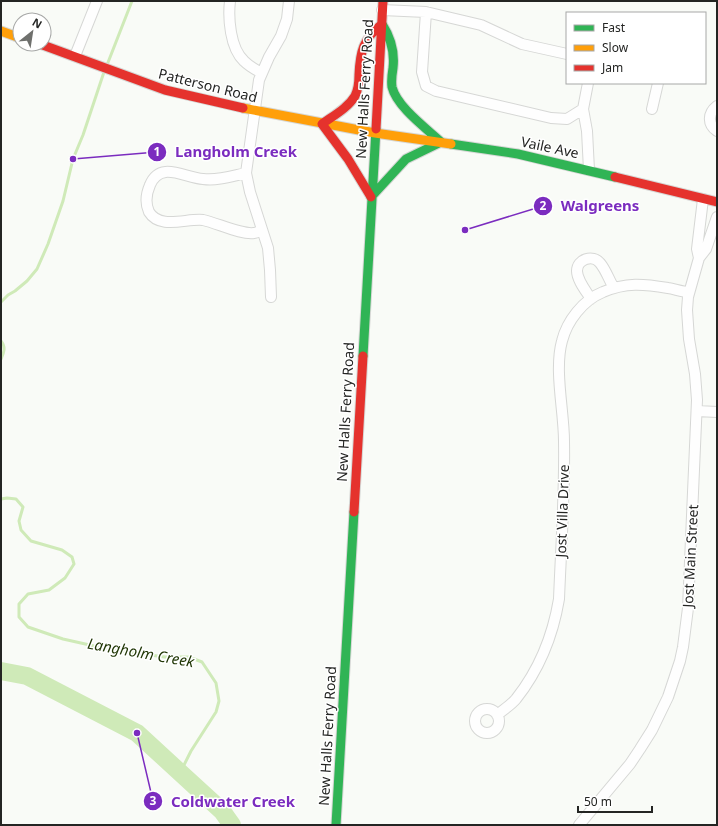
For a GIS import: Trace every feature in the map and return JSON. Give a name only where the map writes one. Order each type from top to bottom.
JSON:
[{"type":"main road","name":"New Halls Ferry Road","points":[[336,825],[383,5]]},
{"type":"main road","points":[[382,24],[391,38],[393,48],[392,80],[396,97],[402,105],[441,142],[406,159],[371,197],[348,159],[322,124],[349,104],[356,94],[359,84],[361,51],[363,45],[374,30],[382,24]]},
{"type":"main road","points":[[1,31],[12,35]]},
{"type":"main road","name":"Patterson Road","points":[[52,48],[165,90],[254,111],[375,133]]},
{"type":"main road","name":"Vaile Ave","points":[[375,133],[518,154],[717,202]]},
{"type":"street","points":[[79,57],[96,1]]},
{"type":"street","points":[[230,1],[229,28],[235,45],[242,60],[252,68],[262,73]]},
{"type":"street","points":[[271,297],[268,248],[250,192],[246,173],[259,80],[287,19],[289,1]]},
{"type":"street","points":[[383,5],[426,12],[481,25],[522,44],[566,54]]},
{"type":"street","points":[[426,12],[422,72],[426,86],[436,91],[551,118],[567,119],[583,109]]},
{"type":"street","points":[[588,84],[583,109],[587,131],[588,170]]},
{"type":"street","points":[[652,109],[658,84]]},
{"type":"street","points":[[717,106],[712,110],[710,115],[711,126],[717,131]]},
{"type":"street","points":[[246,173],[215,180],[203,179],[167,171],[155,176],[150,184],[146,197],[147,208],[152,216],[161,221],[175,222],[202,220],[214,222],[253,234],[262,230]]},
{"type":"street","name":"Jost Main Street","points":[[699,258],[697,249],[703,199]]},
{"type":"street","name":"Jost Main Street","points":[[579,825],[630,764],[640,749],[668,697],[680,661],[688,608],[697,411],[695,374],[689,339],[687,310],[689,292],[699,258],[706,249],[717,216]]},
{"type":"street","points":[[591,299],[582,284],[577,271],[579,264],[584,260],[595,258],[600,263],[614,288]]},
{"type":"street","name":"Jost Villa Drive","points":[[497,715],[516,699],[536,669],[549,640],[556,616],[564,474],[564,440],[558,356],[568,324],[583,305],[591,299],[601,292],[625,284],[637,284],[689,292]]},
{"type":"street","points":[[697,411],[717,412]]},
{"type":"waterway","name":"Langholm Creek","points":[[107,65],[132,1]]},
{"type":"waterway","name":"Langholm Creek","points":[[1,302],[27,281],[37,269],[48,244],[63,201],[73,159],[83,135],[104,72]]},
{"type":"waterway","name":"Langholm Creek","points":[[1,341],[4,346],[1,359]]},
{"type":"waterway","name":"Langholm Creek","points":[[1,499],[16,499],[23,507],[19,521],[21,530],[31,541],[62,550],[72,557],[74,564],[65,578],[49,590],[28,594],[19,604],[19,617],[28,627],[63,639],[112,650],[165,657],[189,657],[202,662],[216,683],[219,701],[216,712],[191,751],[180,773]]},
{"type":"waterway","points":[[1,671],[27,676],[137,733],[222,811],[232,825]]},
{"type":"traffic: fast","points":[[371,197],[406,159],[441,142],[406,110],[395,95],[392,87],[393,50],[388,34],[382,24]]},
{"type":"traffic: fast","points":[[363,356],[376,129]]},
{"type":"traffic: fast","points":[[451,144],[518,154],[615,177]]},
{"type":"traffic: fast","points":[[336,825],[354,512]]},
{"type":"traffic: slow","points":[[1,31],[12,35]]},
{"type":"traffic: slow","points":[[243,108],[375,133],[451,144]]},
{"type":"traffic: jam","points":[[376,129],[383,1]]},
{"type":"traffic: jam","points":[[371,197],[348,159],[322,124],[344,108],[355,96],[358,86],[360,59],[364,46],[371,35],[382,24]]},
{"type":"traffic: jam","points":[[52,48],[165,90],[243,108]]},
{"type":"traffic: jam","points":[[615,177],[717,202]]},
{"type":"traffic: jam","points":[[354,512],[363,356]]},
{"type":"place","name":"Langholm Creek","points":[[73,159]]},
{"type":"place","name":"Walgreens","points":[[465,230]]},
{"type":"place","name":"Coldwater Creek","points":[[137,733]]}]
